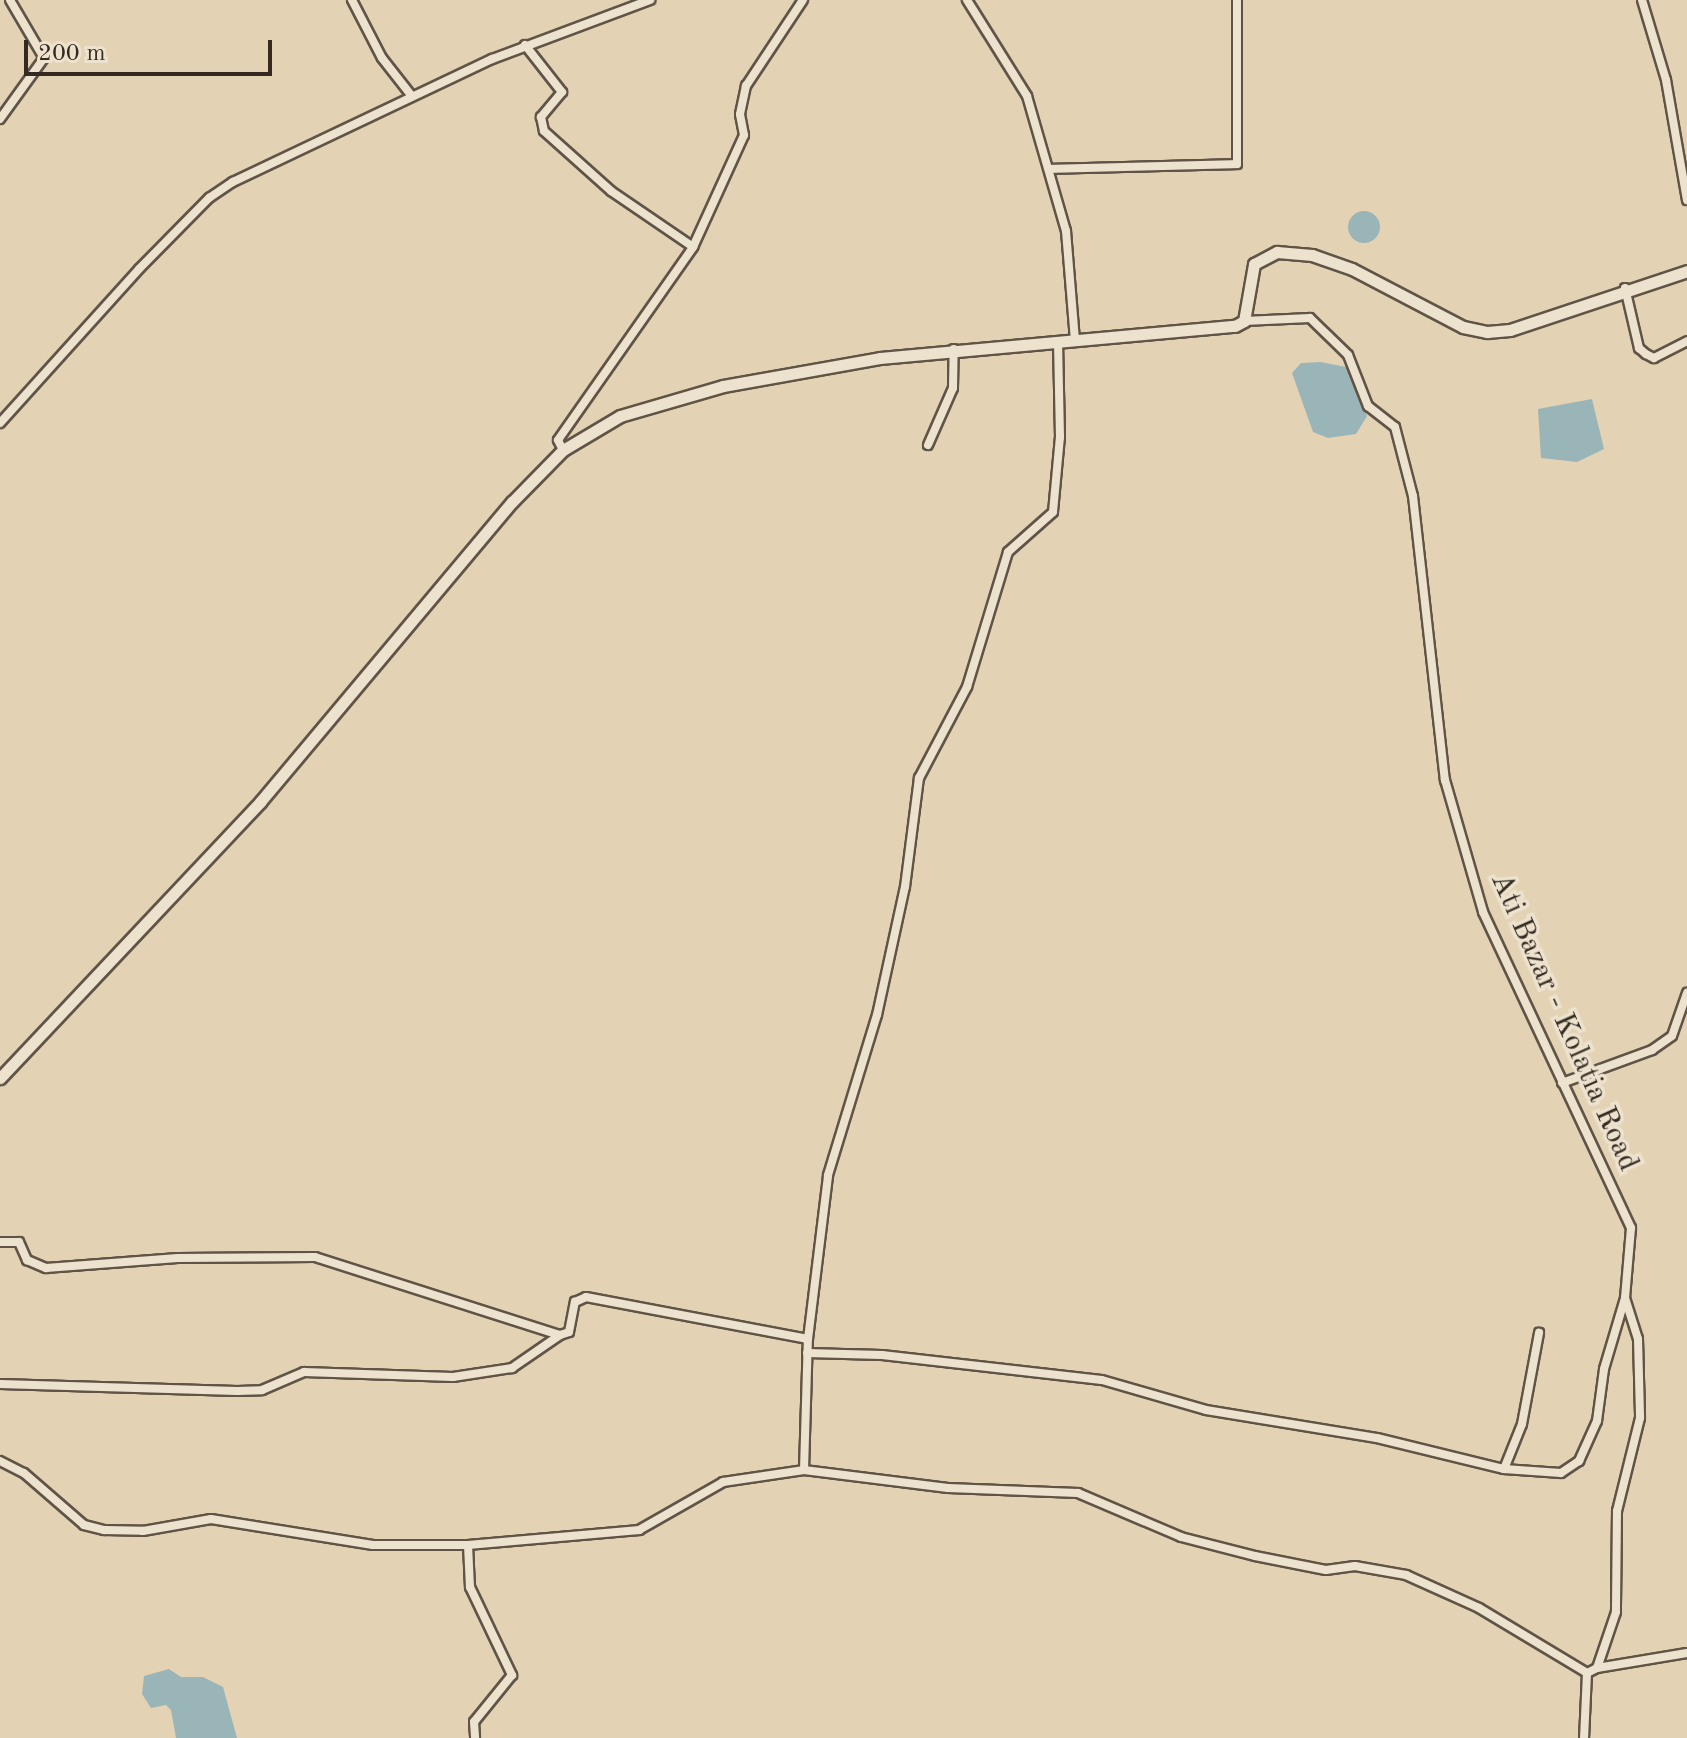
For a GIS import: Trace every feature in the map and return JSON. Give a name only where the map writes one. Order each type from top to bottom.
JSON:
[{"type":"main road","points":[[0,1078],[260,802],[502,513],[563,450],[620,416],[723,386],[953,348],[1167,334],[1244,321],[1254,264],[1277,252],[1312,255],[1352,269],[1463,327],[1487,332],[1510,330],[1625,288],[1687,271]]},
{"type":"street","points":[[0,119],[44,58],[10,0]]},
{"type":"street","points":[[352,0],[382,58],[411,95]]},
{"type":"street","points":[[0,423],[34,381],[209,198],[411,95],[628,2],[650,0]]},
{"type":"street","points":[[563,450],[558,440],[693,247],[744,135],[740,114],[746,86],[803,0]]},
{"type":"street","points":[[967,0],[1027,96],[1066,231],[1075,340]]},
{"type":"street","points":[[1050,169],[1237,164],[1237,0]]},
{"type":"street","points":[[1642,0],[1666,80],[1687,200]]},
{"type":"street","points":[[525,45],[562,92],[541,117],[544,131],[611,191],[693,247]]},
{"type":"street","points":[[1625,288],[1639,348],[1646,354],[1654,358],[1687,341]]},
{"type":"street","name":"Ati Bazar - Kolatia Road","points":[[1244,321],[1310,318],[1348,355],[1368,406],[1395,427],[1413,496],[1445,780],[1483,912],[1631,1228],[1625,1298],[1638,1339],[1640,1418],[1617,1511],[1616,1612],[1597,1668]]},
{"type":"street","points":[[804,1470],[808,1339],[828,1175],[877,1015],[905,887],[919,778],[967,687],[1008,552],[1053,512],[1060,437],[1058,341]]},
{"type":"street","points":[[928,445],[953,388],[953,348]]},
{"type":"street","points":[[1562,1083],[1652,1050],[1672,1036],[1687,993]]},
{"type":"street","points":[[0,1242],[19,1242],[27,1260],[46,1268],[178,1258],[315,1257],[560,1335]]},
{"type":"street","points":[[0,1384],[195,1391],[262,1390],[304,1372],[453,1377],[512,1368],[569,1332],[575,1302],[586,1297],[808,1339]]},
{"type":"street","points":[[807,1353],[882,1355],[1102,1380],[1206,1410],[1377,1438],[1504,1469],[1561,1473],[1579,1461],[1597,1421],[1604,1369],[1625,1298]]},
{"type":"street","points":[[1504,1469],[1522,1424],[1539,1333]]},
{"type":"street","points":[[0,1461],[24,1473],[84,1525],[104,1530],[143,1531],[211,1519],[373,1545],[468,1545],[639,1530],[723,1482],[804,1470],[948,1488],[1078,1493],[1181,1537],[1255,1556],[1326,1570],[1355,1566],[1392,1570],[1479,1608],[1587,1673]]},
{"type":"street","points":[[468,1545],[470,1587],[512,1675],[474,1722],[475,1738]]},
{"type":"street","points":[[1587,1673],[1597,1668],[1687,1653]]},
{"type":"street","points":[[1584,1738],[1587,1673]]},
{"type":"water","points":[[1364,211],[1375,216],[1380,227],[1375,238],[1364,243],[1353,238],[1348,227],[1353,216]]},
{"type":"water","points":[[1321,362],[1346,367],[1367,416],[1356,434],[1328,438],[1313,432],[1292,373],[1301,363]]},
{"type":"water","points":[[1592,399],[1604,449],[1577,462],[1541,458],[1538,409]]},
{"type":"water","points":[[169,1669],[181,1677],[203,1677],[223,1687],[237,1738],[176,1738],[171,1710],[166,1705],[151,1708],[142,1694],[144,1676]]}]
